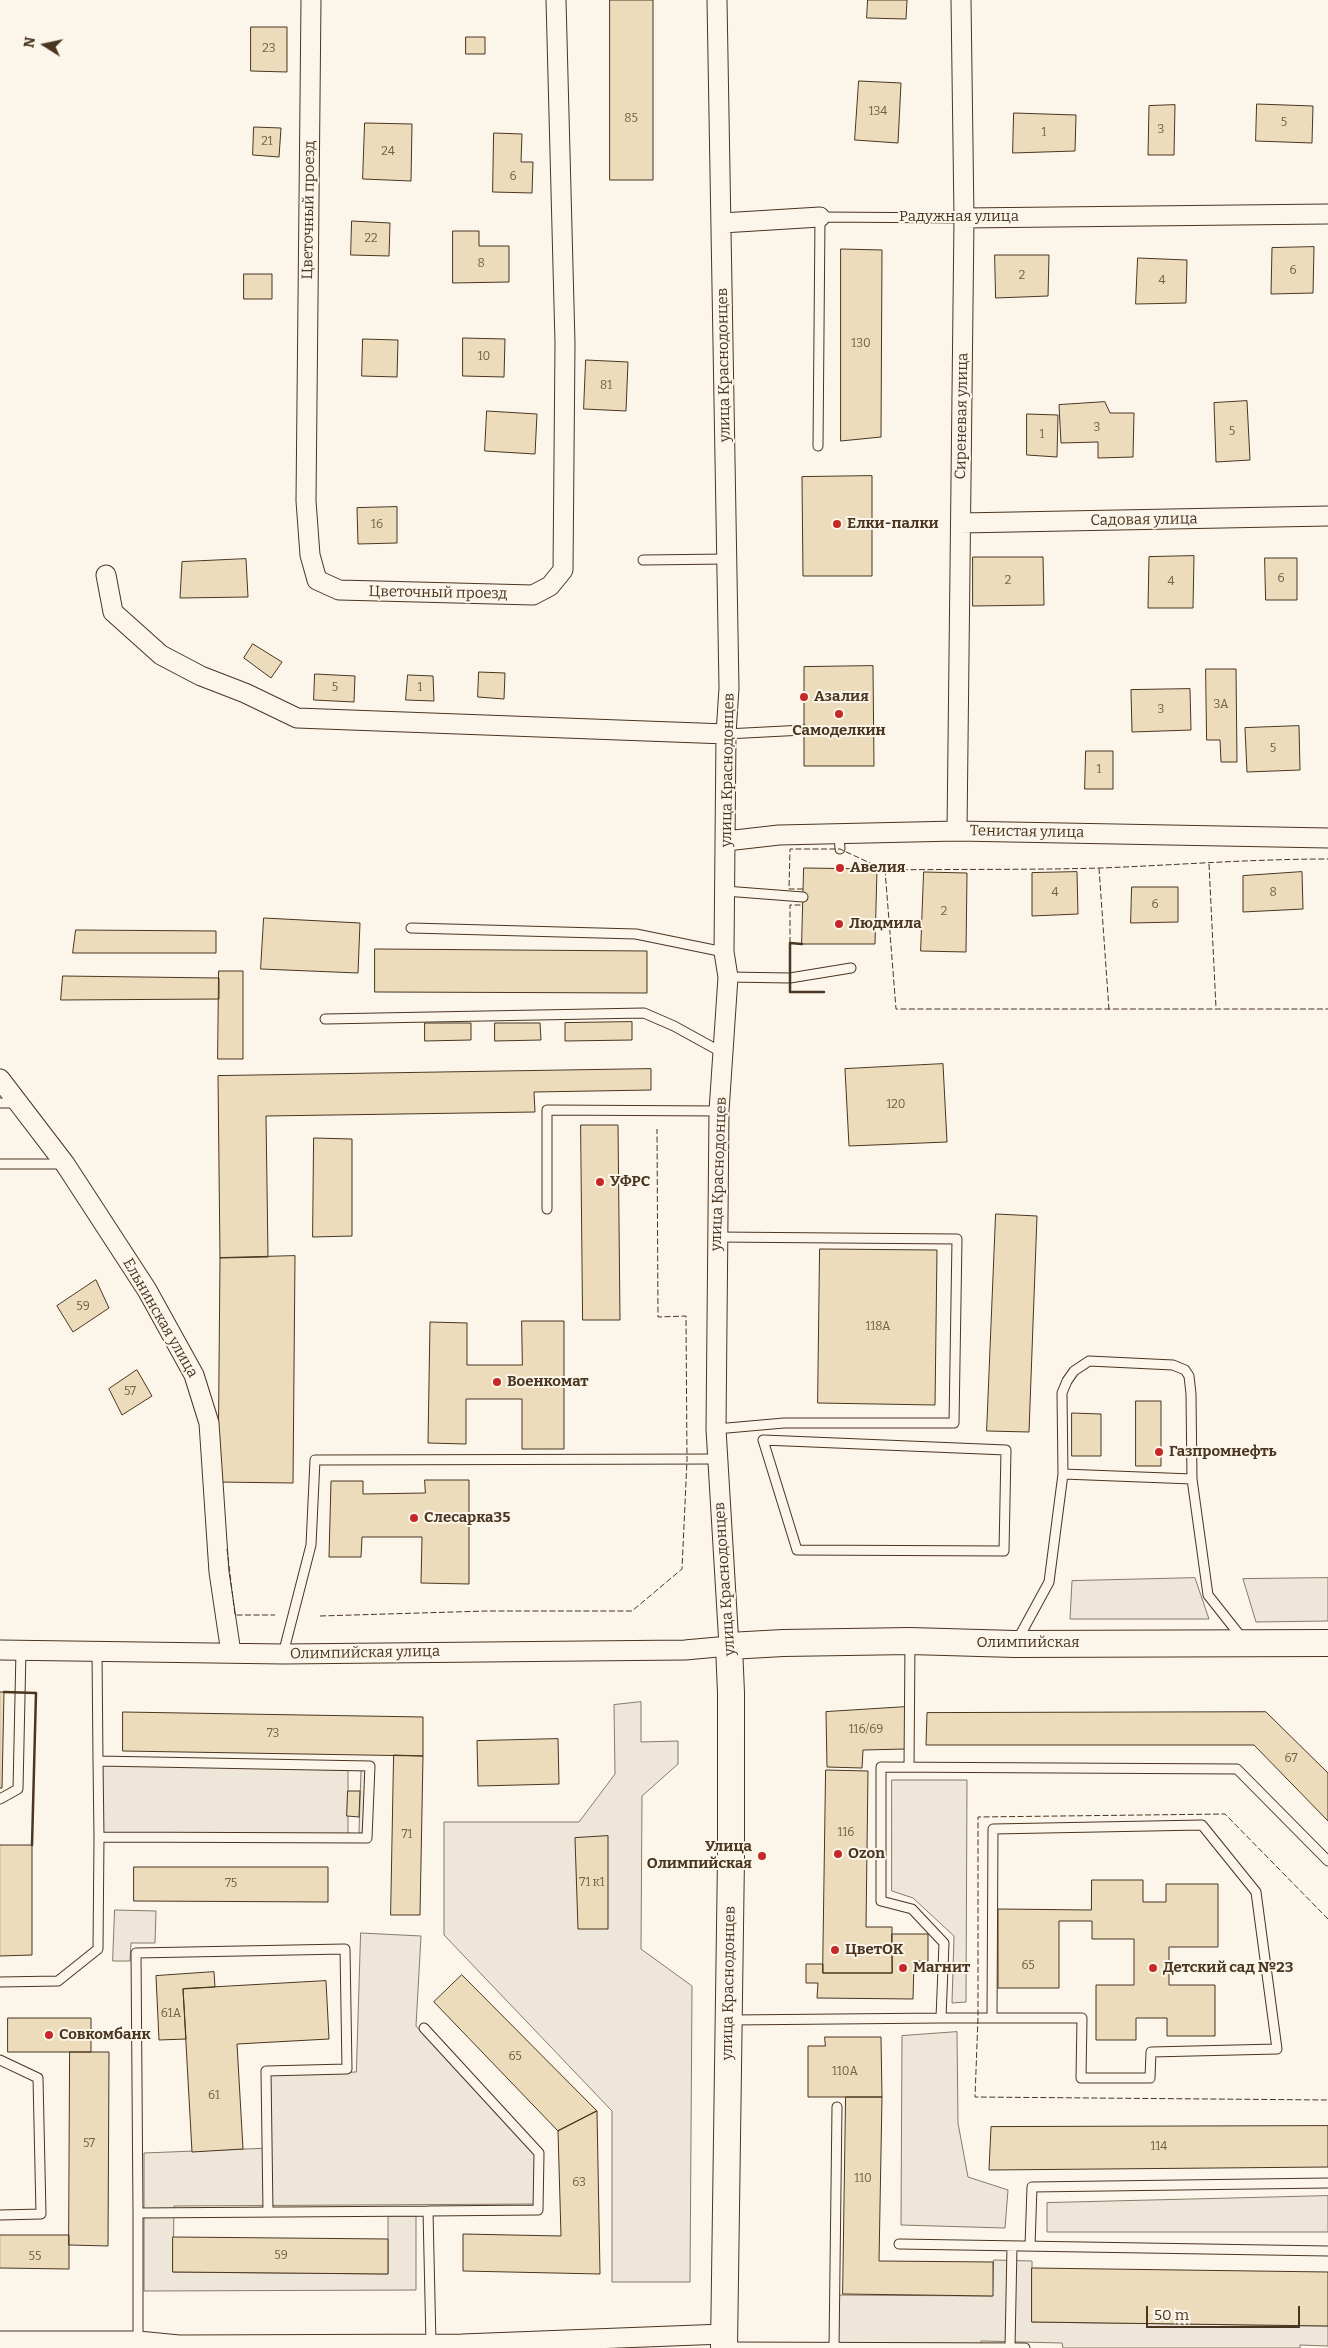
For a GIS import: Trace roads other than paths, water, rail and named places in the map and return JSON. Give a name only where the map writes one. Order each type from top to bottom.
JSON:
[{"type":"main road","name":"Олимпийская","points":[[729,1646],[783,1643],[910,1641],[1016,1644],[1328,1643]]},
{"type":"main road","name":"улица Краснодонцев","points":[[724,2343],[732,1790],[729,1646]]},
{"type":"street","name":"Цветочный проезд","points":[[311,0],[306,501],[310,555],[317,580],[339,590],[533,595],[550,586],[563,570],[566,343],[556,0]]},
{"type":"street","name":"улица Краснодонцев","points":[[717,0],[729,688],[726,734],[724,952],[728,977],[719,1111],[716,1236],[716,1429],[729,1646]]},
{"type":"street","name":"Сиреневая улица","points":[[957,831],[964,218],[961,0]]},
{"type":"street","name":"Радужная улица","points":[[964,218],[1328,214]]},
{"type":"street","points":[[722,223],[820,217]]},
{"type":"street","name":"Садовая улица","points":[[961,523],[1328,516]]},
{"type":"street","points":[[106,575],[113,612],[160,655],[201,676],[245,693],[297,718],[726,734]]},
{"type":"street","name":"Тенистая улица","points":[[726,841],[779,835],[840,842],[957,831],[1328,838]]},
{"type":"street","name":"Ельнинская улица","points":[[0,1079],[9,1103],[65,1164],[150,1289],[194,1375],[209,1423],[220,1572],[231,1653]]},
{"type":"street","name":"Олимпийская улица","points":[[0,1650],[283,1654],[685,1650],[729,1646]]},
{"type":"street","points":[[0,2341],[138,2341],[168,2346],[431,2344],[463,2346],[724,2343]]},
{"type":"lane","name":"Радужная улица","points":[[820,217],[964,218]]},
{"type":"lane","points":[[818,446],[820,217]]},
{"type":"lane","points":[[643,560],[727,559]]},
{"type":"lane","points":[[726,734],[804,730]]},
{"type":"lane","points":[[725,891],[803,897]]},
{"type":"lane","points":[[411,928],[636,934],[724,952]]},
{"type":"lane","points":[[728,977],[790,978],[851,968]]},
{"type":"lane","points":[[325,1019],[644,1013],[674,1026],[723,1053]]},
{"type":"lane","points":[[547,1209],[547,1110],[719,1111]]},
{"type":"lane","points":[[0,1164],[65,1164]]},
{"type":"lane","points":[[716,1236],[957,1239],[954,1422],[784,1423],[716,1429]]},
{"type":"lane","points":[[1016,1644],[1049,1582],[1063,1474],[1062,1393],[1074,1371],[1089,1361],[1173,1365],[1184,1370],[1189,1376],[1192,1480],[1208,1596],[1245,1642]]},
{"type":"lane","points":[[763,1440],[1006,1450],[1004,1551],[797,1550],[763,1440]]},
{"type":"lane","points":[[283,1654],[311,1545],[315,1460],[717,1459]]},
{"type":"lane","points":[[1063,1474],[1192,1480]]},
{"type":"lane","points":[[909,1767],[910,1641]]},
{"type":"lane","points":[[0,1799],[18,1789],[21,1650]]},
{"type":"lane","points":[[0,1982],[58,1981],[98,1949],[97,1652]]},
{"type":"lane","points":[[98,1761],[370,1766],[367,1838],[98,1837]]},
{"type":"lane","points":[[941,2018],[944,1943],[912,1909],[881,1901],[881,1767],[1237,1769],[1328,1861]]},
{"type":"lane","points":[[729,2020],[1082,2018],[1080,2078],[1150,2078],[1151,2052],[1277,2048],[1256,1892],[1202,1825],[993,1829],[992,2018]]},
{"type":"lane","points":[[138,2341],[136,1953],[345,1949],[347,2069],[266,2071],[268,2212]]},
{"type":"lane","points":[[138,2213],[538,2210],[540,2153],[424,2028]]},
{"type":"lane","points":[[0,2060],[38,2078],[41,2214],[0,2215]]},
{"type":"lane","points":[[834,2347],[837,2107]]},
{"type":"lane","points":[[1030,2246],[1032,2187],[1328,2183]]},
{"type":"lane","points":[[428,2211],[431,2344]]},
{"type":"lane","points":[[899,2244],[1328,2251]]},
{"type":"lane","points":[[1010,2348],[1012,2246]]},
{"type":"lane","points":[[724,2343],[834,2347],[1025,2348]]},
{"type":"place","name":"Елки-палки","points":[[837,524]]},
{"type":"place","name":"Азалия","points":[[804,697]]},
{"type":"place","name":"Самоделкин","points":[[839,714]]},
{"type":"place","name":"Авелия","points":[[840,868]]},
{"type":"place","name":"Людмила","points":[[839,924]]},
{"type":"place","name":"УФРС","points":[[600,1182]]},
{"type":"place","name":"Военкомат","points":[[497,1382]]},
{"type":"place","name":"Газпромнефть","points":[[1159,1452]]},
{"type":"place","name":"Слесарка35","points":[[414,1518]]},
{"type":"place","name":"Ozon","points":[[838,1854]]},
{"type":"place","name":"Улица Олимпийская","points":[[762,1856]]},
{"type":"place","name":"ЦветОК","points":[[835,1950]]},
{"type":"place","name":"Магнит","points":[[903,1968]]},
{"type":"place","name":"Детский сад №23","points":[[1153,1968]]},
{"type":"place","name":"Совкомбанк","points":[[49,2035]]}]
